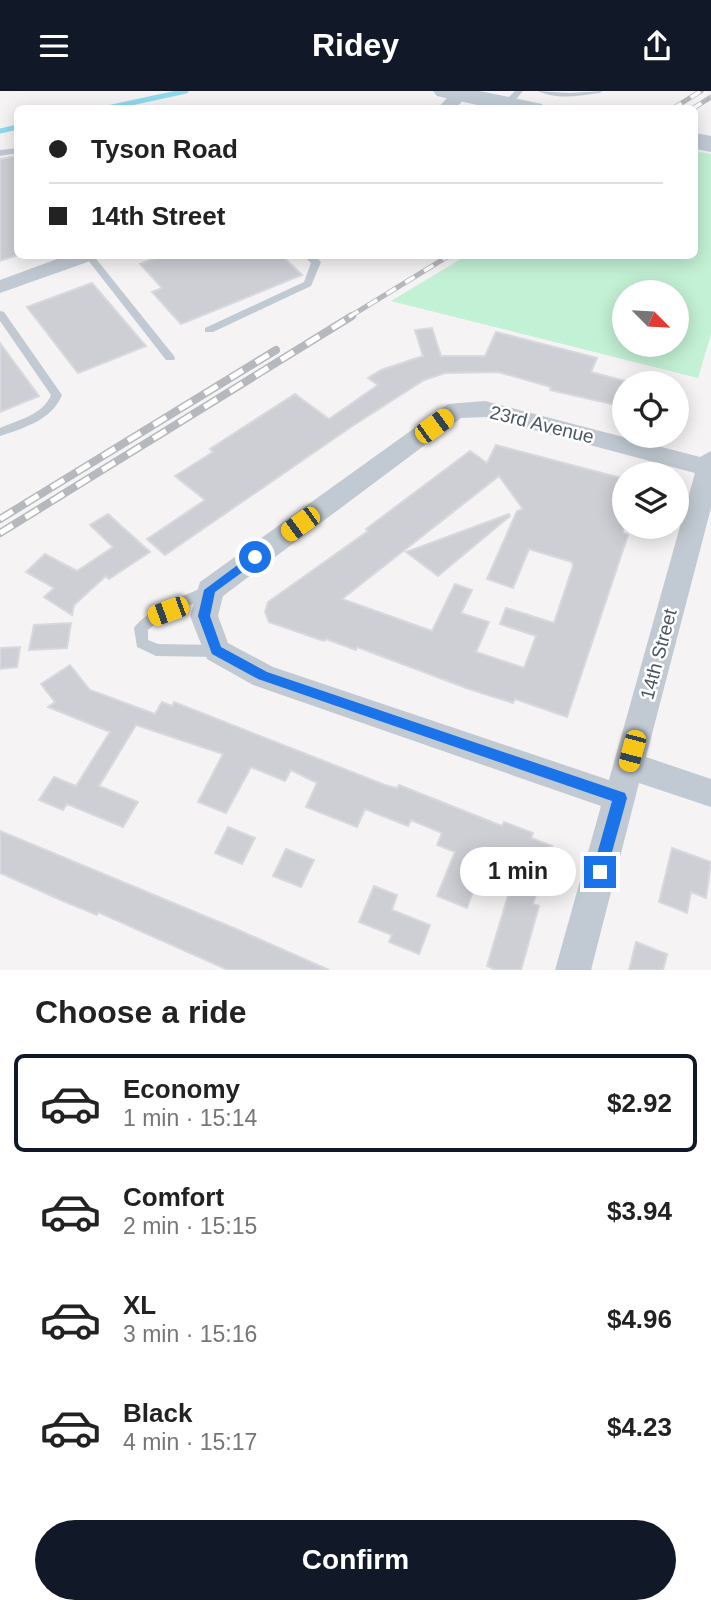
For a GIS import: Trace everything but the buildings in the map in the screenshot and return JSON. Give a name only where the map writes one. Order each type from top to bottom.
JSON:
[{"type":"main road","points":[[450,98],[514,97]]},
{"type":"street","points":[[0,287],[79,259]]},
{"type":"street","name":"23rd Avenue","points":[[207,603],[456,410],[485,409],[708,478]]},
{"type":"street","name":"14th Street","points":[[573,970],[708,478]]},
{"type":"street","points":[[207,603],[216,650],[263,675],[620,798]]},
{"type":"street","points":[[628,765],[711,793]]},
{"type":"lane","points":[[542,91],[569,95],[598,91]]},
{"type":"lane","points":[[90,259],[170,358]]},
{"type":"lane","points":[[209,330],[308,283],[316,262],[312,259]]},
{"type":"lane","points":[[0,314],[57,395],[55,404],[46,411],[0,432]]},
{"type":"lane","points":[[207,603],[182,605],[154,616],[141,628],[142,643],[156,650],[216,650]]},
{"type":"green space","points":[[698,152],[711,154],[711,334],[698,378],[689,376],[689,371],[670,371],[614,357],[690,357],[690,280],[612,280],[612,356],[391,301],[461,259],[698,259]]},
{"type":"waterway","points":[[121,105],[186,91]]},
{"type":"waterway","points":[[0,131],[14,128]]},
{"type":"railway","points":[[678,105],[701,91]]},
{"type":"railway","points":[[698,105],[711,97]]},
{"type":"railway","points":[[349,317],[443,259]]},
{"type":"railway","points":[[0,533],[352,316]]},
{"type":"railway","points":[[0,519],[276,350]]},
{"type":"route","points":[[255,557],[210,590],[204,616],[216,650],[263,675],[620,798],[600,872]]}]
